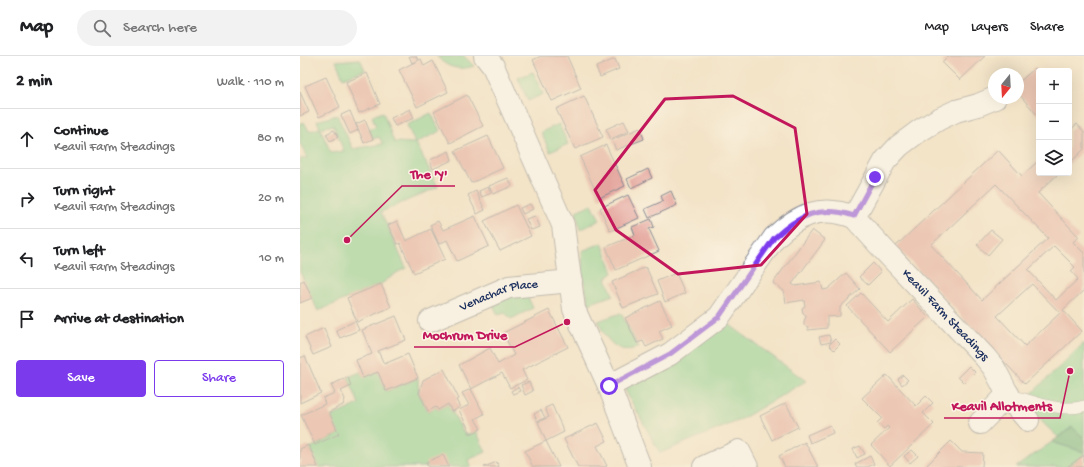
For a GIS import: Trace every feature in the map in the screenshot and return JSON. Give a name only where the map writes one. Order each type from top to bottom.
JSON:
[{"type":"street","points":[[485,56],[493,66],[563,224],[574,309],[609,386],[640,467]]},
{"type":"street","points":[[609,386],[670,354],[719,317],[774,238],[799,217],[817,212],[829,211],[854,216],[885,161],[899,146],[919,131],[939,119],[956,111],[988,101]]},
{"type":"street","name":"Keavil Farm Steadings","points":[[854,216],[985,357],[994,368],[1012,402],[1028,420]]},
{"type":"street","name":"Venachar Place","points":[[430,321],[509,287],[571,281]]},
{"type":"street","points":[[980,423],[1008,394]]},
{"type":"street","points":[[704,467],[739,451],[747,467]]},
{"type":"lane","points":[[1008,394],[1056,407],[1069,408],[1084,406]]},
{"type":"highlighted area","points":[[733,96],[795,128],[807,214],[761,265],[678,274],[616,230],[595,190],[665,99]]},
{"type":"green space","points":[[437,56],[464,56],[474,66],[459,68],[449,66]]},
{"type":"green space","points":[[360,59],[365,70],[343,78],[336,61]]},
{"type":"green space","points":[[533,72],[543,94],[528,101],[518,78]]},
{"type":"green space","points":[[383,112],[394,142],[415,143],[407,125],[431,113],[440,131],[416,143],[438,187],[381,212],[406,268],[381,284],[318,311],[300,272],[300,159],[307,158],[300,143],[300,123],[304,122],[309,131],[320,128],[317,121],[337,115],[353,149],[383,144],[379,137],[373,139],[369,129],[376,126],[372,116]],"holes":[[[333,125],[344,151],[331,153],[320,128]]]},
{"type":"green space","points":[[559,124],[568,144],[550,152],[541,132]]},
{"type":"green space","points":[[592,204],[600,220],[580,230],[576,211]]},
{"type":"green space","points":[[602,243],[613,273],[606,278],[613,295],[589,304],[583,278],[582,251]]},
{"type":"green space","points":[[525,291],[533,308],[511,319],[505,313],[498,315],[491,301]]},
{"type":"green space","points":[[621,313],[638,347],[624,350],[618,348],[604,334],[598,321]]},
{"type":"green space","points":[[719,317],[806,381],[740,420],[660,453],[620,381]]},
{"type":"green space","points":[[1084,343],[1084,438],[1072,427],[1058,437],[1022,403]]},
{"type":"green space","points":[[361,372],[378,372],[386,391],[418,378],[419,393],[428,411],[436,407],[438,410],[448,404],[465,435],[476,431],[486,452],[468,460],[471,467],[318,467],[310,448],[339,434],[331,417],[359,404],[348,377]]},
{"type":"green space","points":[[1072,427],[1084,438],[1084,452],[1052,442]]},
{"type":"green space","points":[[1052,442],[1084,452],[1084,455],[1067,467],[1016,467]]},
{"type":"building","points":[[409,56],[416,56],[418,60],[412,63]]},
{"type":"building","points":[[541,56],[567,56],[581,88],[552,101],[533,60]]},
{"type":"building","points":[[948,56],[985,56],[960,80],[942,62]]},
{"type":"building","points":[[421,59],[424,66],[433,61],[448,92],[417,107],[399,70]]},
{"type":"building","points":[[615,59],[619,69],[600,77],[596,67]]},
{"type":"building","points":[[1035,68],[1036,69],[1036,114],[1024,100],[1024,78]]},
{"type":"building","points":[[367,73],[380,104],[359,113],[346,82]]},
{"type":"building","points":[[326,77],[340,107],[319,117],[305,86]]},
{"type":"building","points":[[300,92],[309,112],[300,116]]},
{"type":"building","points":[[467,95],[483,126],[450,143],[434,112]]},
{"type":"building","points":[[584,96],[603,137],[575,149],[556,109]]},
{"type":"building","points":[[410,109],[414,118],[395,126],[391,118]]},
{"type":"building","points":[[350,111],[358,130],[350,134],[341,115]]},
{"type":"building","points":[[365,120],[373,139],[364,143],[356,124]]},
{"type":"building","points":[[624,121],[629,131],[611,139],[606,129]]},
{"type":"building","points":[[1077,124],[1084,132],[1084,149],[1072,161],[1072,140],[1072,128]]},
{"type":"building","points":[[640,128],[644,139],[616,150],[612,140]]},
{"type":"building","points":[[334,130],[338,137],[330,141],[326,134]]},
{"type":"building","points":[[488,136],[503,168],[471,183],[455,151]]},
{"type":"building","points":[[606,145],[625,186],[599,198],[580,157]]},
{"type":"building","points":[[998,150],[1022,176],[1036,163],[1036,176],[1056,176],[1038,193],[1079,237],[1073,242],[1084,253],[1084,290],[1063,310],[1082,331],[1025,384],[896,246]],"holes":[[[996,184],[1048,238],[982,300],[931,245]],[[1054,246],[1075,267],[1071,271],[1078,279],[1056,300],[1028,270]],[[1032,284],[1060,313],[1025,346],[997,316]]]},
{"type":"building","points":[[449,151],[452,160],[433,169],[430,160]]},
{"type":"building","points":[[648,169],[652,178],[631,188],[627,179]]},
{"type":"building","points":[[508,178],[512,186],[493,194],[489,186]]},
{"type":"building","points":[[488,187],[491,193],[482,197],[479,191]]},
{"type":"building","points":[[476,191],[485,210],[477,214],[468,195]]},
{"type":"building","points":[[671,191],[677,205],[649,218],[645,209],[663,201],[661,196]]},
{"type":"building","points":[[628,195],[639,218],[610,231],[600,208]]},
{"type":"building","points":[[530,204],[533,209],[523,214],[520,208]]},
{"type":"building","points":[[516,205],[531,236],[500,251],[484,221]]},
{"type":"building","points":[[475,216],[489,246],[457,261],[447,240],[439,244],[430,225],[438,221],[443,230]]},
{"type":"building","points":[[535,216],[540,227],[531,230],[526,219]]},
{"type":"building","points":[[651,219],[654,227],[649,229],[659,251],[616,270],[606,247],[635,235],[632,227]]},
{"type":"building","points":[[397,221],[406,241],[431,229],[445,259],[414,273],[400,243],[397,244],[388,225]]},
{"type":"building","points":[[812,230],[825,240],[792,284],[795,286],[821,282],[823,290],[828,289],[846,273],[860,289],[840,307],[840,316],[827,317],[827,328],[808,330],[808,327],[804,325],[806,315],[803,313],[802,308],[805,306],[804,300],[786,303],[784,291],[773,283]]},
{"type":"building","points":[[991,230],[1002,239],[988,255],[977,245]]},
{"type":"building","points":[[873,263],[881,272],[868,285],[859,277]]},
{"type":"building","points":[[646,267],[658,294],[623,308],[612,282]]},
{"type":"building","points":[[676,273],[685,293],[665,302],[657,281]]},
{"type":"building","points":[[304,280],[312,298],[300,303],[300,282]]},
{"type":"building","points":[[381,284],[391,307],[357,322],[347,298]]},
{"type":"building","points":[[861,293],[888,322],[912,299],[928,317],[890,352],[847,306]]},
{"type":"building","points":[[660,301],[672,325],[659,331],[663,339],[646,347],[643,341],[637,343],[625,318]]},
{"type":"building","points":[[549,310],[568,347],[522,370],[527,380],[510,388],[502,373],[471,389],[459,365],[490,348],[498,364],[514,355],[503,333]]},
{"type":"building","points":[[396,316],[406,340],[378,351],[384,364],[408,354],[418,378],[386,391],[378,372],[363,378],[356,360],[372,354],[362,330]]},
{"type":"building","points":[[355,321],[359,330],[340,338],[336,330]]},
{"type":"building","points":[[324,328],[332,347],[313,355],[305,337]]},
{"type":"building","points":[[829,335],[831,342],[821,344],[819,337]]},
{"type":"building","points":[[835,339],[840,344],[834,350],[829,345]]},
{"type":"building","points":[[305,356],[321,393],[300,403],[300,358]]},
{"type":"building","points":[[969,366],[975,372],[964,383],[958,377]]},
{"type":"building","points":[[444,369],[459,399],[456,400],[460,407],[452,412],[448,404],[438,410],[436,407],[428,411],[419,393],[423,380]]},
{"type":"building","points":[[887,375],[916,406],[926,396],[933,403],[923,413],[934,424],[890,466],[871,445],[889,428],[887,426],[884,429],[877,423],[882,418],[862,398]]},
{"type":"building","points":[[903,375],[908,380],[902,385],[898,379]]},
{"type":"building","points":[[348,377],[351,386],[341,391],[345,399],[343,405],[329,412],[339,434],[315,445],[301,415],[325,404],[323,398],[335,393],[331,385]]},
{"type":"building","points":[[529,382],[533,391],[525,395],[521,385]]},
{"type":"building","points":[[518,387],[520,391],[513,394],[511,391]]},
{"type":"building","points":[[471,389],[484,414],[475,419],[481,429],[471,434],[459,410],[469,405],[462,393]]},
{"type":"building","points":[[786,403],[798,427],[772,440],[760,416]]},
{"type":"building","points":[[552,405],[564,432],[546,441],[538,422],[549,417],[545,408]]},
{"type":"building","points":[[541,410],[545,418],[537,421],[534,414]]},
{"type":"building","points":[[598,423],[607,441],[597,446],[607,466],[578,467],[564,439]]},
{"type":"building","points":[[830,425],[833,433],[810,443],[807,435]]},
{"type":"building","points":[[546,441],[559,467],[533,467],[525,451]]},
{"type":"building","points":[[951,441],[962,452],[983,453],[982,467],[928,467],[927,465]]},
{"type":"building","points":[[805,442],[818,467],[785,467],[779,456]]},
{"type":"building","points":[[308,445],[318,467],[300,467],[300,449]]},
{"type":"building","points":[[860,446],[865,454],[857,458],[853,449]]},
{"type":"building","points":[[912,450],[918,456],[910,463],[904,456]]},
{"type":"building","points":[[443,455],[449,467],[428,467],[426,462]]},
{"type":"building","points":[[1084,455],[1084,467],[1067,467]]},
{"type":"building","points":[[870,456],[874,464],[868,467],[856,467],[855,464]]},
{"type":"building","points":[[497,462],[499,467],[484,467]]},
{"type":"place","name":"The 'Y'","points":[[347,240]]},
{"type":"place","name":"Mochrum Drive","points":[[567,322]]},
{"type":"place","name":"Keavil Allotments","points":[[1070,371]]},
{"type":"route","points":[[609,386],[670,354],[719,317],[774,238],[785,227],[799,217],[817,212],[829,211],[854,216],[875,177]]}]
